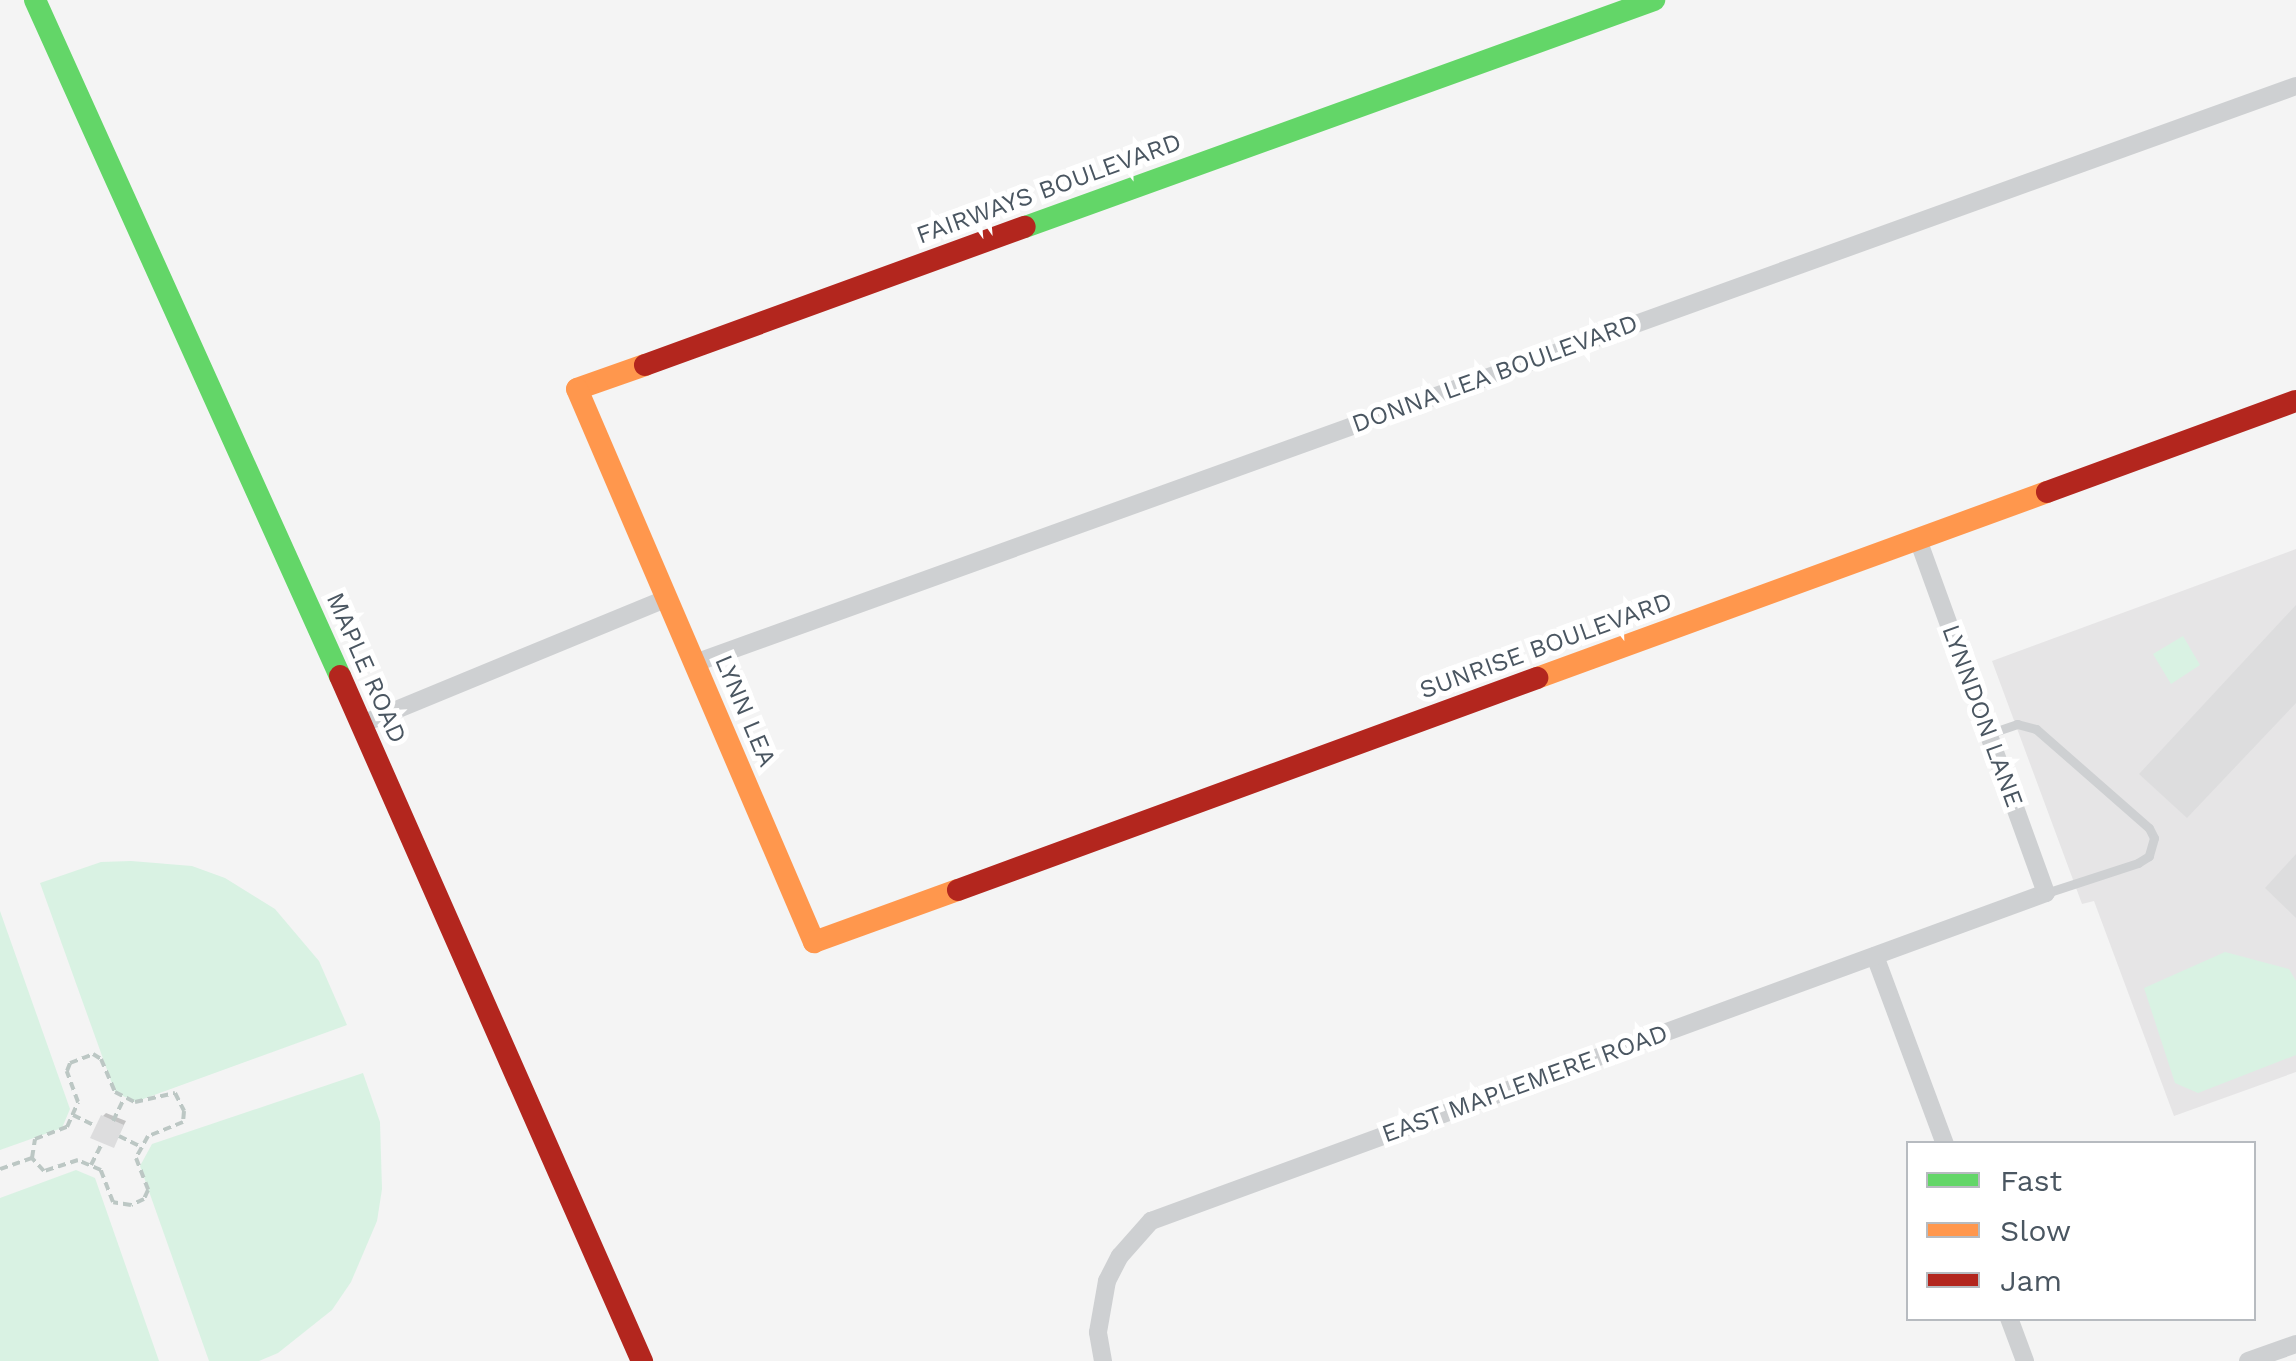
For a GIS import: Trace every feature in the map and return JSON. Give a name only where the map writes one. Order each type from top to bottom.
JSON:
[{"type":"street","name":"MAPLE ROAD","points":[[35,0],[362,724],[642,1361]]},
{"type":"street","name":"FAIRWAYS BOULEVARD","points":[[625,502],[577,389],[1654,0]]},
{"type":"street","name":"DONNA LEA BOULEVARD","points":[[695,663],[2296,86]]},
{"type":"street","name":"SUNRISE BOULEVARD","points":[[814,942],[2296,401]]},
{"type":"street","name":"LYNN LEA","points":[[625,502],[814,942]]},
{"type":"street","name":"LYNNDON LANE","points":[[1918,539],[2046,894]]},
{"type":"street","points":[[362,724],[667,598]]},
{"type":"street","name":"EAST MAPLEMERE ROAD","points":[[1103,1361],[1098,1332],[1107,1281],[1120,1256],[1151,1221],[2046,894]]},
{"type":"street","points":[[1876,956],[1944,1141]]},
{"type":"street","points":[[2010,1321],[2024,1361]]},
{"type":"street","points":[[2248,1361],[2296,1344]]},
{"type":"lane","points":[[1988,734],[2017,724],[2036,729],[2149,828],[2154,838],[2149,856],[2138,863],[2046,894]]},
{"type":"path","points":[[93,1054],[101,1059],[115,1092],[124,1097],[135,1102],[175,1093],[184,1112],[182,1122],[148,1136],[136,1158],[148,1190],[144,1199],[132,1205],[113,1202],[101,1170],[78,1160],[44,1171],[32,1158],[35,1138],[67,1126],[78,1102],[67,1071],[80,1057],[93,1054]]},
{"type":"path","points":[[113,1121],[124,1097]]},
{"type":"path","points":[[72,1115],[96,1126]]},
{"type":"path","points":[[119,1136],[142,1148]]},
{"type":"path","points":[[91,1166],[102,1144]]},
{"type":"path","points":[[0,1169],[32,1158]]},
{"type":"shaded area","points":[[2296,549],[2296,1072],[2174,1116],[2094,901],[2082,904],[1992,661]]},
{"type":"green space","points":[[2183,636],[2200,665],[2171,684],[2153,654]]},
{"type":"green space","points":[[101,862],[192,866],[225,878],[275,909],[319,961],[347,1025],[135,1102],[115,1092],[40,883]]},
{"type":"green space","points":[[0,911],[70,1109],[62,1128],[0,1150]]},
{"type":"green space","points":[[2225,952],[2289,969],[2296,981],[2296,1055],[2198,1093],[2175,1083],[2144,988]]},
{"type":"green space","points":[[363,1073],[380,1122],[382,1189],[377,1221],[351,1282],[332,1310],[278,1353],[259,1361],[209,1361],[140,1166],[152,1144]]},
{"type":"green space","points":[[76,1170],[95,1178],[159,1361],[0,1361],[0,1198]]},
{"type":"building","points":[[2296,605],[2296,703],[2187,818],[2139,774]]},
{"type":"building","points":[[2296,854],[2296,918],[2265,888]]},
{"type":"building","points":[[101,1115],[124,1125],[114,1148],[90,1138]]},
{"type":"traffic: fast","points":[[35,0],[340,676]]},
{"type":"traffic: fast","points":[[1025,227],[1654,0]]},
{"type":"traffic: slow","points":[[645,365],[577,389],[814,942],[958,890]]},
{"type":"traffic: slow","points":[[1537,678],[2047,492]]},
{"type":"traffic: jam","points":[[645,365],[1025,227]]},
{"type":"traffic: jam","points":[[2047,492],[2296,401]]},
{"type":"traffic: jam","points":[[340,676],[642,1361]]},
{"type":"traffic: jam","points":[[958,890],[1537,678]]}]
